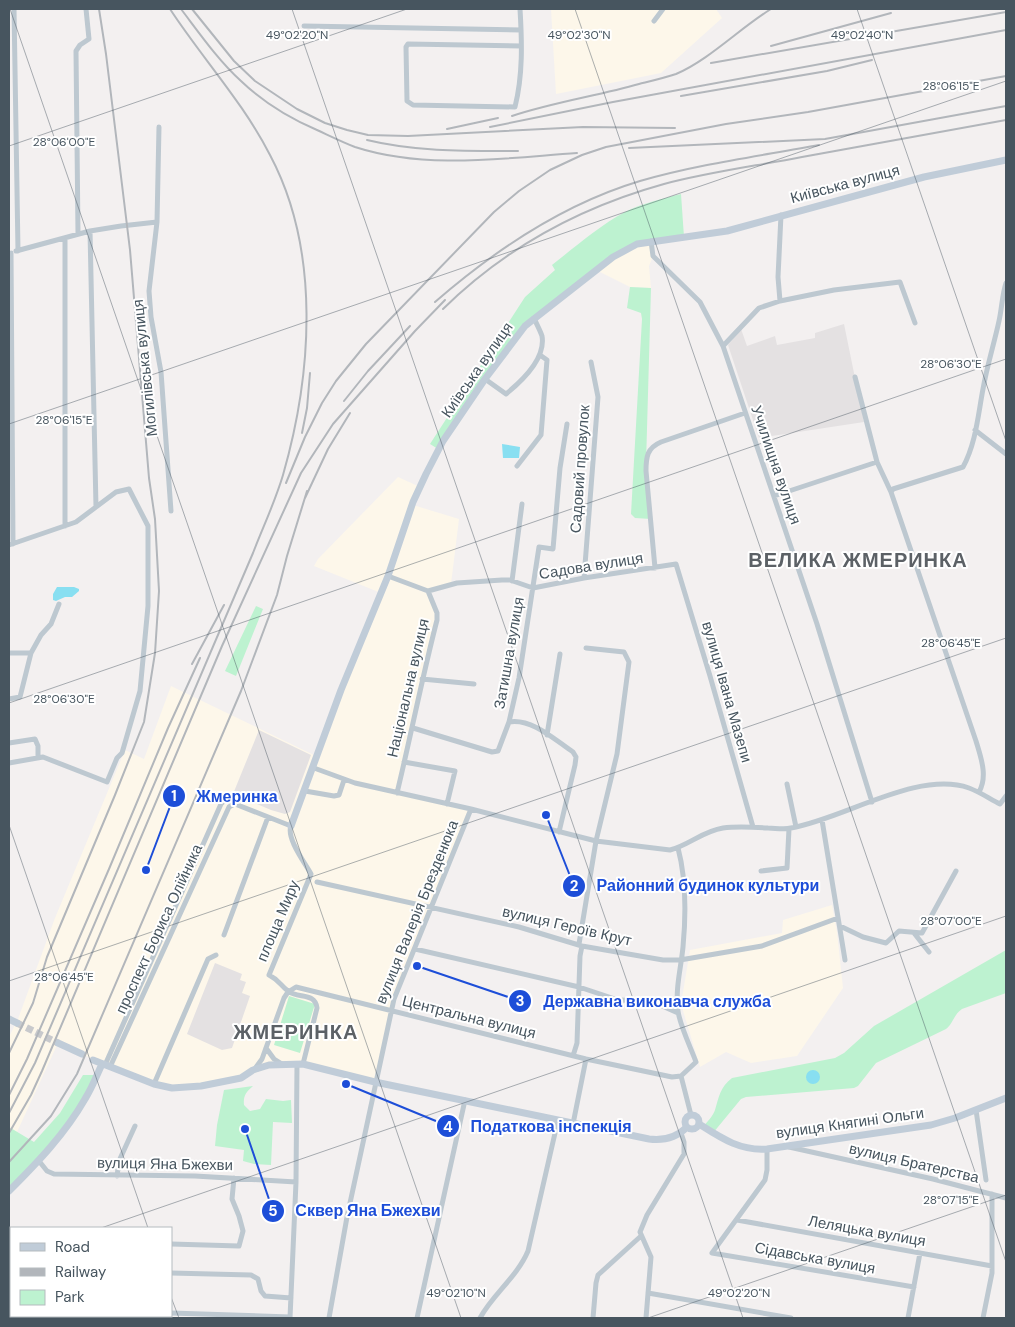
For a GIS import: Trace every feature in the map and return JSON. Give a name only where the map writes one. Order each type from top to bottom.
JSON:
[{"type":"street","points":[[14,9],[18,251]]},
{"type":"street","points":[[78,234],[76,51],[80,45],[89,39],[86,9]]},
{"type":"street","points":[[520,9],[522,67],[515,107],[413,105],[409,104],[407,100],[406,47],[408,44],[521,46]]},
{"type":"street","points":[[654,21],[663,9]]},
{"type":"street","points":[[304,26],[522,30]]},
{"type":"street","name":"Могилівська вулиця","points":[[159,127],[157,222],[149,291],[151,317],[161,372],[171,511]]},
{"type":"street","name":"Київська вулиця","points":[[291,826],[314,768],[341,690],[388,576],[414,502],[432,460],[515,337],[534,318],[618,253],[632,246],[651,241],[727,231],[924,177],[1006,160]]},
{"type":"street","points":[[780,301],[778,277],[781,215]]},
{"type":"street","points":[[9,763],[43,757],[107,782],[117,758],[122,753],[140,691],[148,606],[148,526],[129,489],[116,492],[76,522],[11,545],[10,253],[90,231],[157,222]]},
{"type":"street","points":[[90,231],[96,507]]},
{"type":"street","points":[[65,238],[65,526]]},
{"type":"street","name":"Училищна вулиця","points":[[651,241],[653,256],[700,302],[723,346],[834,674],[872,802]]},
{"type":"street","points":[[723,346],[759,308],[780,301],[834,290],[900,282],[915,323]]},
{"type":"street","points":[[891,492],[893,489],[963,467],[969,456],[976,430],[989,361],[1000,318],[1002,294],[1006,283]]},
{"type":"street","points":[[485,379],[506,394],[519,384],[540,355],[542,336],[534,318]]},
{"type":"street","points":[[1000,318],[1006,321]]},
{"type":"street","points":[[517,466],[541,435],[548,360],[540,355]]},
{"type":"street","name":"Садовий провулок","points":[[584,578],[598,397],[591,362]]},
{"type":"street","points":[[856,377],[877,462],[891,492],[976,741],[984,770],[984,784],[979,792]]},
{"type":"street","points":[[655,568],[646,471],[648,451],[661,442],[746,413]]},
{"type":"street","name":"Затишна вулиця","points":[[412,728],[492,752],[498,751],[509,722],[519,678],[539,547],[553,549],[560,468],[567,424]]},
{"type":"street","points":[[976,430],[1006,454]]},
{"type":"street","points":[[774,496],[877,462]]},
{"type":"street","points":[[512,581],[522,504]]},
{"type":"street","name":"Садова вулиця","points":[[428,591],[463,582],[512,581],[533,588],[676,564]]},
{"type":"street","name":"вулиця Івана Мазепи","points":[[676,564],[753,827]]},
{"type":"street","points":[[388,576],[428,591]]},
{"type":"street","name":"Національна вулиця","points":[[397,793],[437,616],[428,591]]},
{"type":"street","points":[[9,699],[20,697],[31,653],[41,635],[51,624],[59,604]]},
{"type":"street","points":[[573,1056],[577,1043],[580,945],[596,841],[617,754],[629,662],[624,652],[586,648]]},
{"type":"street","points":[[9,653],[31,653]]},
{"type":"street","points":[[547,735],[560,654]]},
{"type":"street","points":[[422,679],[474,684]]},
{"type":"street","name":"Затишна вулиця","points":[[509,722],[519,720],[533,726],[573,752],[576,757],[559,832]]},
{"type":"street","points":[[9,743],[35,739],[38,746],[38,758]]},
{"type":"street","points":[[404,762],[456,771],[447,804]]},
{"type":"street","points":[[314,768],[344,780],[472,809],[596,841],[670,850],[678,848],[708,831],[724,828],[753,827],[789,829],[933,784],[956,785],[979,792],[1000,804],[1006,796]]},
{"type":"street","points":[[305,791],[334,796],[339,795],[344,780]]},
{"type":"street","points":[[787,784],[796,827]]},
{"type":"street","name":"проспект Бориса Олійника","points":[[106,1065],[221,804],[225,800],[234,804]]},
{"type":"street","points":[[234,804],[291,826]]},
{"type":"street","name":"проспект Бориса Олійника","points":[[106,1065],[229,807],[234,804]]},
{"type":"street","name":"вулиця Валерія Брезденюка","points":[[329,1318],[347,1217],[394,999],[472,809]]},
{"type":"street","points":[[224,935],[268,817]]},
{"type":"street","points":[[822,820],[845,960]]},
{"type":"street","name":"площа Миру","points":[[288,992],[282,984],[269,975],[311,874],[291,838],[289,832],[291,826]]},
{"type":"street","points":[[761,871],[787,868],[789,829]]},
{"type":"street","points":[[678,848],[682,862],[684,906],[683,948],[678,981],[678,1013],[696,1062],[681,1076],[692,1115],[698,1119],[699,1124],[694,1129],[687,1126]]},
{"type":"street","points":[[840,926],[863,937],[886,943],[899,932],[922,933],[956,871]]},
{"type":"street","name":"вулиця Героїв Крут","points":[[317,882],[519,927],[580,945],[663,960],[680,960],[762,946],[838,918]]},
{"type":"street","points":[[914,933],[929,952]]},
{"type":"street","points":[[415,949],[579,987],[618,1000],[651,1001],[678,1013]]},
{"type":"street","points":[[154,1084],[208,959],[216,955]]},
{"type":"street","name":"Центральна вулиця","points":[[288,992],[296,987],[573,1056],[672,1077],[681,1076]]},
{"type":"street","points":[[172,1313],[290,1318],[300,1064],[317,1008],[317,1002],[313,998],[288,992],[284,998],[262,1059],[253,1070]]},
{"type":"street","points":[[9,1019],[17,1022]]},
{"type":"street","points":[[58,1043],[82,1054]]},
{"type":"street","points":[[266,1048],[274,1059],[282,1064]]},
{"type":"street","points":[[573,1124],[586,1059]]},
{"type":"street","points":[[93,1060],[154,1084],[172,1088],[201,1086],[240,1078],[253,1070],[269,1065],[300,1064],[375,1082],[656,1140],[667,1139],[681,1132],[687,1126]]},
{"type":"street","points":[[9,1191],[39,1161],[62,1133],[106,1065]]},
{"type":"street","name":"вулиця Княгині Ольги","points":[[699,1124],[736,1145],[752,1149],[767,1149],[918,1128],[949,1120],[1006,1098]]},
{"type":"street","points":[[417,1318],[465,1100]]},
{"type":"street","points":[[976,1110],[986,1180]]},
{"type":"street","points":[[687,1126],[686,1120],[692,1115]]},
{"type":"street","points":[[480,1318],[488,1305],[520,1268],[528,1251],[558,1120]]},
{"type":"street","points":[[117,1176],[119,1161],[135,1126]]},
{"type":"street","points":[[646,1318],[651,1257],[641,1236],[641,1228],[684,1154],[684,1142],[681,1132]]},
{"type":"street","name":"вулиця Братерства","points":[[786,1147],[1006,1198]]},
{"type":"street","points":[[737,1220],[765,1180],[767,1149]]},
{"type":"street","name":"вулиця Яна Бжехви","points":[[39,1161],[47,1171],[54,1174],[234,1178],[296,1182]]},
{"type":"street","points":[[172,1244],[239,1246],[243,1231],[232,1199],[234,1178]]},
{"type":"street","points":[[983,1318],[992,1266],[992,1194]]},
{"type":"street","name":"Сідавська вулиця","points":[[737,1220],[712,1253],[914,1287]]},
{"type":"street","name":"Леляцька вулиця","points":[[737,1220],[992,1266]]},
{"type":"street","points":[[593,1318],[598,1275],[641,1236]]},
{"type":"street","points":[[908,1318],[920,1253]]},
{"type":"street","points":[[172,1273],[251,1275],[258,1279],[261,1291],[265,1296],[291,1298]]},
{"type":"street","points":[[648,1293],[791,1318]]},
{"type":"shaded area","points":[[551,9],[716,9],[722,18],[661,73],[556,94]]},
{"type":"shaded area","points":[[651,241],[653,256],[649,266],[651,288],[630,287],[596,270],[613,257]]},
{"type":"shaded area","points":[[844,324],[864,422],[759,438],[728,345],[741,329],[747,346],[775,336],[777,345],[815,338],[815,333]]},
{"type":"shaded area","points":[[398,477],[420,487],[413,505],[459,519],[451,584],[428,591],[437,613],[397,793],[471,809],[394,999],[375,1082],[282,1064],[241,1078],[172,1088],[105,1065],[58,1043],[17,1132],[9,1127],[9,1037],[18,1019],[55,918],[125,750],[144,759],[171,686],[318,757],[381,593],[314,566],[318,559]]},
{"type":"shaded area","points":[[259,730],[311,755],[290,812],[285,814],[233,794]]},
{"type":"shaded area","points":[[832,905],[843,988],[797,1056],[751,1063],[726,1052],[700,1067],[681,1004],[690,950],[782,933],[783,920]]},
{"type":"shaded area","points":[[215,963],[242,974],[240,980],[246,982],[242,993],[250,996],[232,1048],[222,1050],[187,1034]]},
{"type":"green space","points":[[681,194],[684,237],[632,246],[525,325],[438,449],[430,444],[525,297],[555,270],[552,265],[597,230],[625,212]]},
{"type":"green space","points":[[630,287],[651,288],[646,464],[651,519],[635,518],[631,514],[642,319],[641,313],[627,308]]},
{"type":"green space","points":[[256,606],[263,609],[236,676],[225,671]]},
{"type":"green space","points":[[1006,950],[1006,993],[962,1009],[946,1029],[876,1063],[858,1086],[854,1088],[746,1097],[741,1099],[713,1133],[703,1127],[714,1112],[722,1089],[732,1078],[835,1058],[844,1053],[874,1026]]},
{"type":"green space","points":[[289,996],[315,1004],[300,1053],[274,1045]]},
{"type":"green space","points":[[83,1075],[97,1075],[76,1113],[9,1191],[9,1127],[34,1142],[60,1113]]},
{"type":"green space","points":[[253,1086],[247,1092],[244,1099],[244,1105],[250,1111],[260,1109],[266,1099],[291,1100],[292,1123],[273,1122],[271,1165],[243,1161],[244,1150],[215,1146],[224,1090]]},
{"type":"water","points":[[502,444],[520,447],[519,458],[503,458]]},
{"type":"water","points":[[57,587],[74,587],[79,589],[79,591],[72,597],[65,597],[56,601],[53,600],[53,594]]},
{"type":"water","points":[[810,1070],[816,1070],[820,1077],[816,1084],[810,1084],[806,1080],[806,1074]]},
{"type":"tunnel","points":[[17,1023],[58,1043]]},
{"type":"railway","points":[[9,1053],[33,1003],[47,957],[144,722],[155,653],[159,591],[155,519],[149,478],[130,250],[99,9]]},
{"type":"railway","points":[[9,1113],[35,1063],[269,514],[283,475],[293,436],[300,396],[305,355],[306,313],[304,272],[298,231],[286,192],[270,155],[235,98],[170,9]]},
{"type":"railway","points":[[181,9],[225,64],[258,96],[296,120],[355,147],[382,154],[437,160],[494,159],[577,153]]},
{"type":"railway","points":[[192,9],[234,61],[255,81],[297,109],[325,123],[347,130],[368,135],[408,136],[583,127],[675,128]]},
{"type":"railway","points":[[512,116],[676,74],[700,61],[771,9]]},
{"type":"railway","points":[[711,63],[1006,12]]},
{"type":"railway","points":[[771,46],[891,13]]},
{"type":"railway","points":[[490,127],[613,102],[1006,30]]},
{"type":"railway","points":[[681,96],[827,71],[872,60]]},
{"type":"railway","points":[[286,483],[305,437],[322,403],[336,381],[366,344],[494,212],[519,191],[550,170],[582,155],[606,147],[726,124],[808,112],[1006,76]]},
{"type":"railway","points":[[629,148],[825,139],[1006,106]]},
{"type":"railway","points":[[447,129],[498,118]]},
{"type":"railway","points":[[443,309],[467,287],[518,249],[574,218],[633,193],[715,173],[1006,120]]},
{"type":"railway","points":[[367,140],[423,149],[518,151]]},
{"type":"railway","points":[[435,302],[506,246],[557,215],[584,202],[640,181],[685,170],[819,145]]},
{"type":"railway","points":[[9,1133],[31,1095],[42,1071],[222,646],[301,473],[333,424],[445,300]]},
{"type":"railway","points":[[344,401],[368,371],[410,326]]},
{"type":"railway","points":[[302,433],[307,408],[310,373]]},
{"type":"railway","points":[[305,498],[328,449],[350,413]]},
{"type":"railway","points":[[9,1162],[51,1116],[77,1074],[241,691],[277,595],[307,491]]},
{"type":"railway","points":[[192,664],[224,605]]},
{"type":"railway","points":[[9,1095],[27,1059],[168,728],[200,658]]},
{"type":"place","name":"Районний будинок культури","points":[[546,815]]},
{"type":"place","name":"Жмеринка","points":[[146,870]]},
{"type":"place","name":"Державна виконавча служба","points":[[417,966]]},
{"type":"place","name":"Податкова інспекція","points":[[346,1084]]},
{"type":"place","name":"Сквер Яна Бжехви","points":[[245,1129]]},
{"type":"district","name":"ВЕЛИКА ЖМЕРИНКА","points":[[858,560]]},
{"type":"district","name":"ЖМЕРИНКА","points":[[296,1032]]}]
